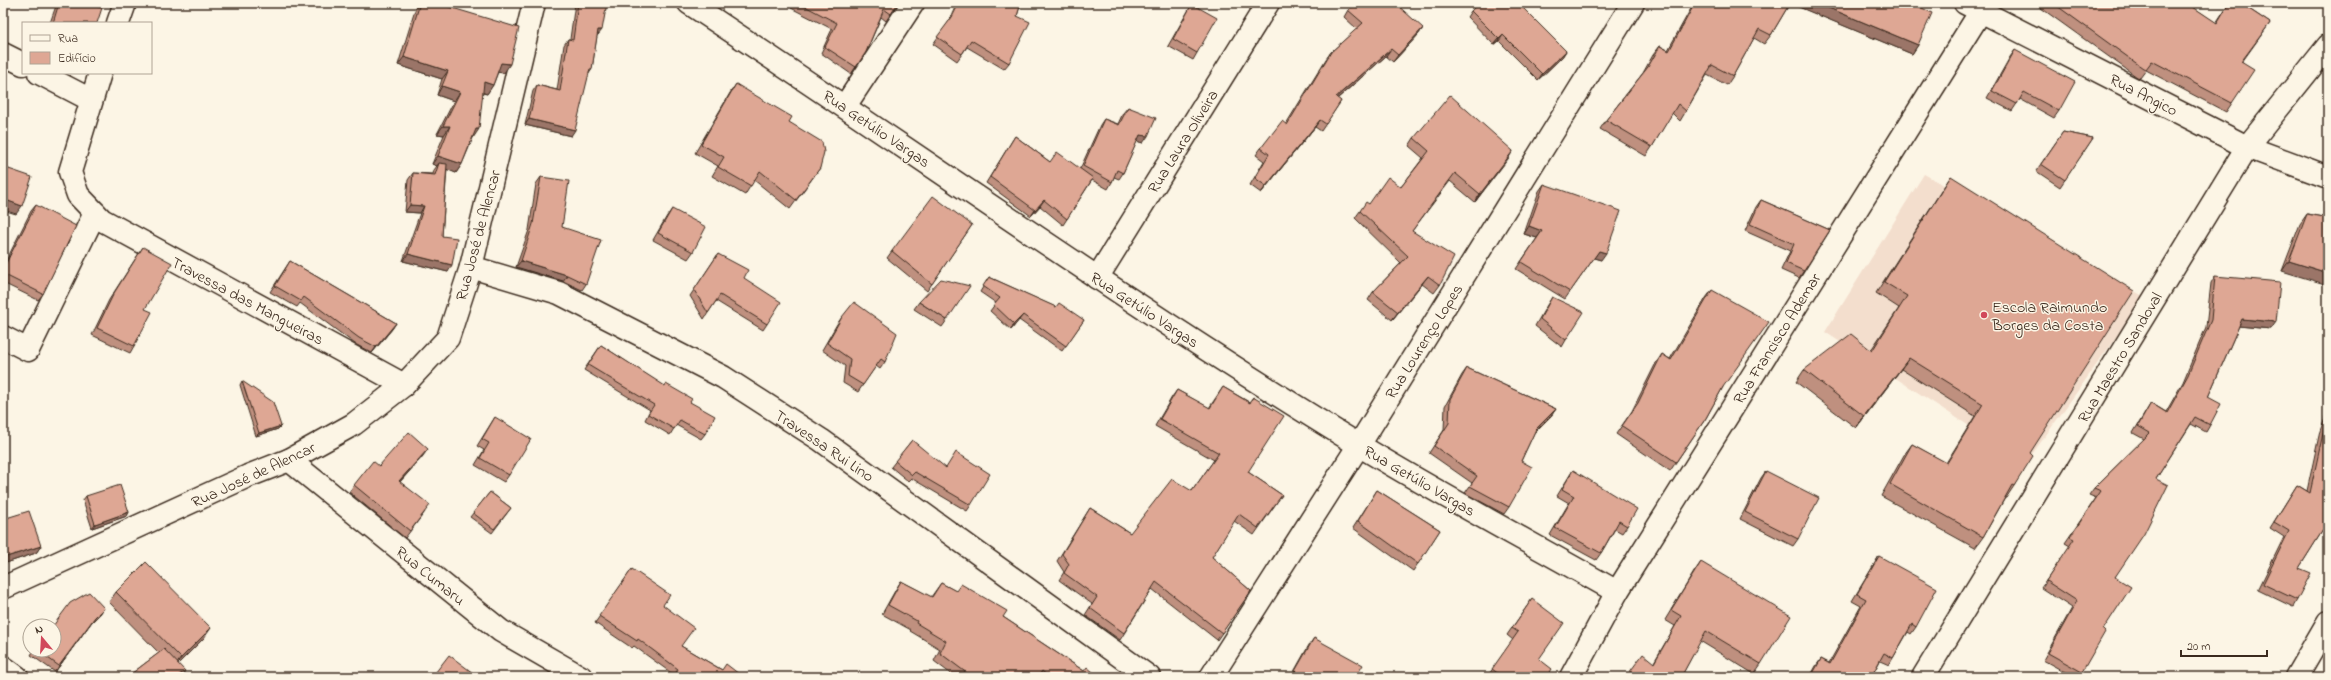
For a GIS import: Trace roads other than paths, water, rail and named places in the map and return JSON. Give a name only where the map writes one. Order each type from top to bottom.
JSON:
[{"type":"street","points":[[118,22],[125,3]]},
{"type":"street","name":"Rua José de Alencar","points":[[3,588],[248,476],[289,460],[354,424],[404,385],[448,338],[471,267],[534,3]]},
{"type":"street","name":"Rua Getúlio Vargas","points":[[689,3],[845,106],[1097,278],[1359,445],[1617,592]]},
{"type":"street","points":[[845,106],[913,3]]},
{"type":"street","name":"Rua Laura Oliveira","points":[[1097,278],[1268,3]]},
{"type":"street","name":"Rua Lourenço Lopes","points":[[1211,677],[1359,445],[1633,3]]},
{"type":"street","name":"Rua Angico","points":[[1977,6],[2247,147],[2328,177]]},
{"type":"street","name":"Rua Francisco Ademar","points":[[1571,677],[1617,592],[1977,6]]},
{"type":"street","name":"Rua Maestro Sandoval","points":[[1923,677],[2247,147],[2328,46]]},
{"type":"street","points":[[3,54],[22,64]]},
{"type":"street","points":[[41,74],[91,100]]},
{"type":"street","name":"Travessa das Mangueiras","points":[[100,74],[70,172],[78,195],[95,213],[102,220],[126,234],[404,385]]},
{"type":"street","points":[[3,337],[28,350],[95,213]]},
{"type":"street","name":"Travessa Rui Lino","points":[[471,267],[558,293],[723,377],[821,440],[1149,677]]},
{"type":"street","name":"Rua Cumaru","points":[[289,460],[500,631],[581,677]]},
{"type":"street","points":[[2296,677],[2328,622]]},
{"type":"street","points":[[3,667],[17,677]]},
{"type":"place","name":"Escola Raimundo Borges da Costa","points":[[1984,315]]}]
